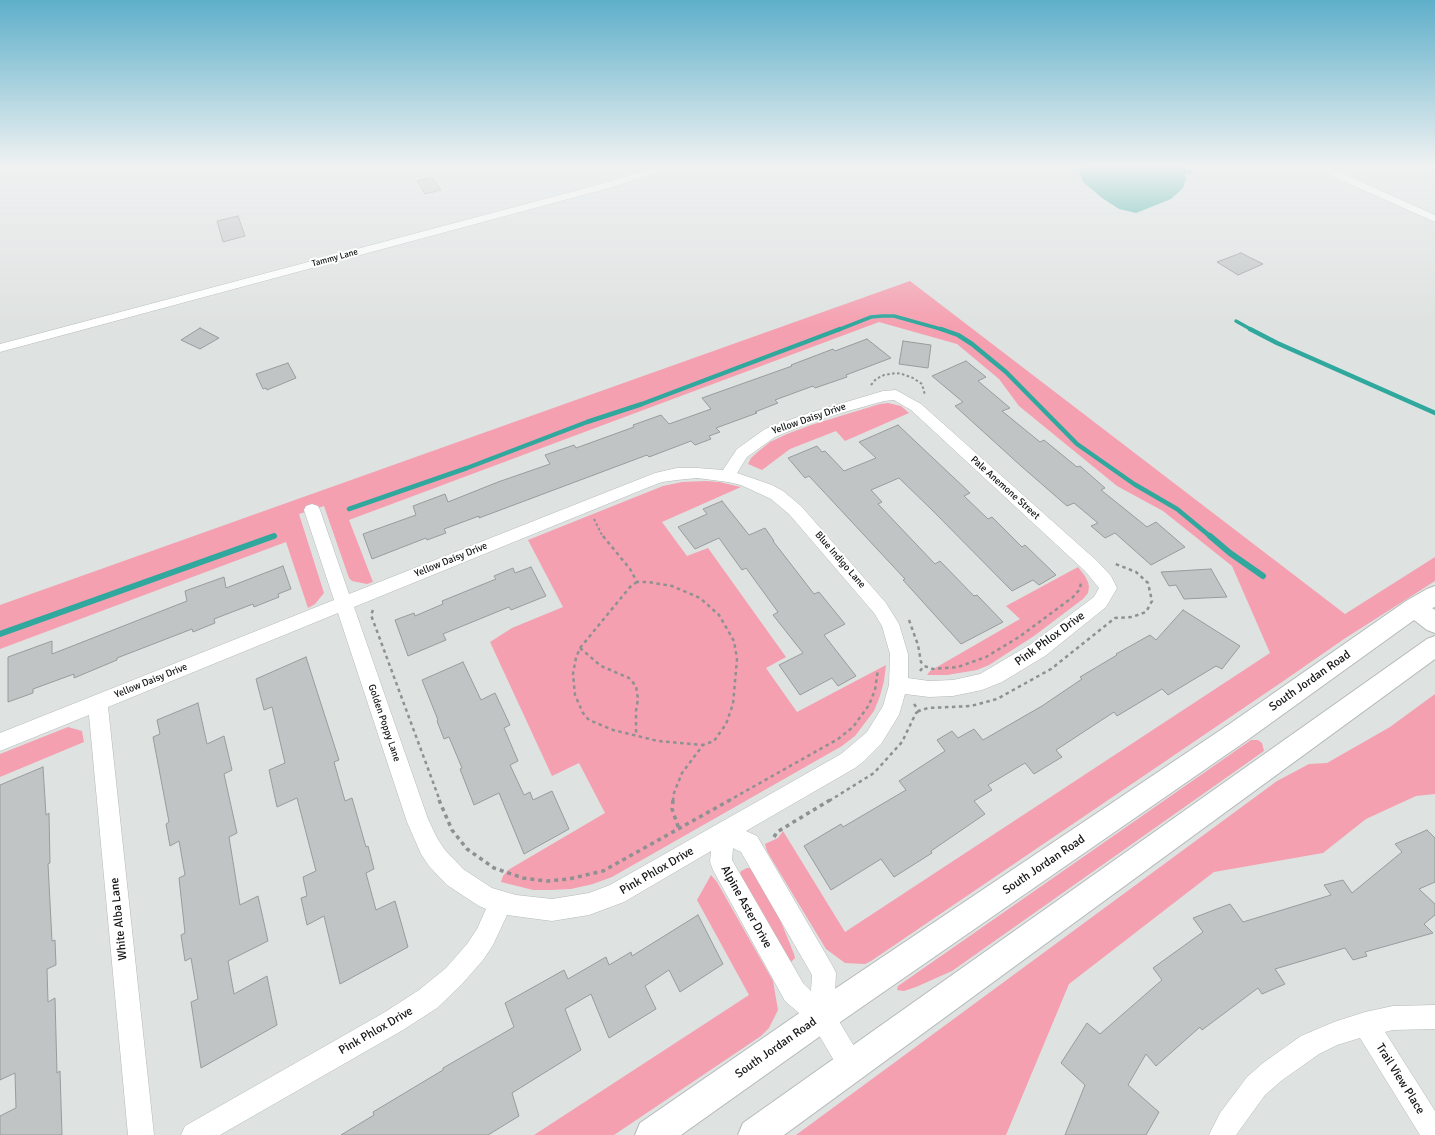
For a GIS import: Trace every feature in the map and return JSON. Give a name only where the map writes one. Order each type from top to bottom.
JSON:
[{"type":"main road","name":"South Jordan Road","points":[[652,1135],[822,1016],[1237,733],[1428,608]]},
{"type":"main road","points":[[755,1135],[1435,646]]},
{"type":"street","name":"Tammy Lane","points":[[0,348],[482,219]]},
{"type":"street","name":"Yellow Daisy Drive","points":[[0,742],[652,480],[692,473],[728,476],[742,453],[770,433],[811,417],[876,397],[898,392]]},
{"type":"street","name":"Pale Anemone Street","points":[[898,392],[1091,566],[1113,588]]},
{"type":"street","name":"Blue Indigo Lane","points":[[728,476],[756,484],[777,495],[786,502],[803,517],[873,599],[890,624],[896,643],[900,664],[898,685]]},
{"type":"street","name":"Golden Poppy Lane","points":[[312,510],[423,835],[437,858],[455,877],[487,898],[501,903]]},
{"type":"street","name":"Pink Phlox Drive","points":[[194,1135],[394,1021],[428,999],[454,976],[475,952],[485,937],[501,903],[552,910],[600,900],[624,890],[858,754],[874,738],[887,719],[896,698],[898,685],[916,688],[942,688],[964,686],[989,679],[1038,650],[1100,602],[1113,588]]},
{"type":"street","name":"White Alba Lane","points":[[98,703],[141,1135]]},
{"type":"street","name":"Alpine Aster Drive","points":[[724,832],[721,862],[794,992],[822,1016],[851,1065]]},
{"type":"street","points":[[724,832],[749,844],[824,972],[822,1016]]},
{"type":"street","points":[[1222,1135],[1229,1122],[1256,1086],[1272,1072],[1310,1045],[1334,1034],[1365,1024],[1392,1018],[1435,1017]]},
{"type":"street","name":"Trail View Place","points":[[1365,1024],[1435,1135]]},
{"type":"path","points":[[869,387],[876,379],[884,375],[896,373],[902,374],[913,378],[922,384],[927,400]]},
{"type":"path","points":[[594,518],[604,538],[630,570],[637,582]]},
{"type":"path","points":[[913,703],[919,710],[928,708],[971,706],[997,699],[1051,669],[1115,618],[1132,617],[1149,610],[1152,601],[1148,583],[1136,572],[1111,562]]},
{"type":"path","points":[[919,672],[924,666],[933,670],[958,667],[986,657],[1019,637],[1074,597],[1082,587],[1079,577]]},
{"type":"path","points":[[637,582],[648,582],[672,586],[700,598],[719,615],[734,641],[737,659],[733,704],[726,724],[714,741],[703,745],[668,743],[636,736],[600,725],[589,720],[583,713],[576,695],[573,674],[576,658],[580,648],[585,640],[613,609],[630,587],[637,582]]},
{"type":"path","points":[[373,610],[371,614],[448,823],[464,845],[480,859],[502,872],[523,878],[547,881],[569,880],[603,871],[825,747],[844,734],[856,723],[869,705],[875,690],[878,669]]},
{"type":"path","points":[[580,648],[602,666],[629,678],[636,686],[638,699],[636,711],[636,736]]},
{"type":"path","points":[[679,829],[673,814],[674,793],[686,766],[703,745]]},
{"type":"shaded area","points":[[910,281],[1345,614],[1435,557],[1435,581],[1344,639],[865,964],[845,963],[826,949],[767,851],[765,844],[778,838],[783,831],[845,932],[1270,653],[1232,566],[1163,511],[1117,486],[1019,406],[999,379],[957,344],[879,322],[349,520],[373,582],[367,584],[352,581],[349,578],[324,506],[299,514],[324,593],[315,604],[308,608],[286,542],[0,649],[0,605]]},
{"type":"shaded area","points":[[888,403],[901,406],[909,413],[845,441],[836,431],[790,449],[762,470],[748,464],[751,458],[770,442],[787,434],[811,425],[880,404]]},
{"type":"shaded area","points":[[682,482],[719,482],[741,487],[662,522],[687,556],[708,548],[786,657],[766,668],[797,712],[886,665],[884,681],[874,711],[855,736],[842,746],[612,877],[593,884],[571,889],[551,890],[533,890],[501,882],[503,876],[508,870],[605,813],[579,763],[552,776],[490,642],[512,628],[563,607],[528,540],[663,486]]},
{"type":"shaded area","points":[[1078,567],[1088,582],[1088,593],[1083,599],[1034,636],[989,665],[977,670],[947,675],[927,675],[930,671],[1020,619],[1006,606]]},
{"type":"shaded area","points":[[1435,694],[1435,794],[1416,796],[1366,819],[1323,853],[1214,872],[1069,984],[1006,1135],[796,1135],[1277,781],[1309,764],[1327,763],[1390,727]]},
{"type":"shaded area","points":[[68,727],[82,731],[84,742],[0,777],[0,754]]},
{"type":"shaded area","points":[[1251,740],[1258,740],[1262,743],[1264,751],[952,971],[916,987],[904,991],[897,990],[898,986]]},
{"type":"shaded area","points":[[747,868],[752,868],[777,912],[794,954],[795,958],[791,962],[788,961],[740,874],[741,871]]},
{"type":"shaded area","points":[[711,875],[717,882],[773,981],[778,1010],[769,1028],[761,1036],[614,1135],[534,1135],[749,995],[697,900]]},
{"type":"building","points":[[226,219],[239,219],[245,236],[223,242],[217,221]]},
{"type":"building","points":[[1241,253],[1263,264],[1238,275],[1217,262]]},
{"type":"building","points":[[200,328],[219,338],[200,349],[181,340]]},
{"type":"building","points":[[867,339],[891,358],[846,375],[847,377],[815,388],[813,386],[775,400],[778,403],[755,412],[757,413],[716,428],[720,432],[709,436],[711,439],[695,445],[691,441],[649,457],[647,455],[479,518],[479,516],[444,529],[446,533],[427,540],[426,538],[372,559],[363,534],[416,515],[413,506],[445,494],[448,502],[498,482],[550,464],[545,455],[574,445],[576,448],[634,427],[633,425],[661,415],[669,424],[711,409],[702,398],[792,366],[791,365],[833,349],[835,351]]},
{"type":"building","points":[[903,341],[931,345],[928,368],[899,364]]},
{"type":"building","points":[[966,361],[986,377],[978,381],[1010,408],[1002,411],[1040,442],[1044,440],[1077,467],[1080,466],[1105,488],[1101,490],[1147,527],[1156,522],[1185,547],[1151,565],[1115,533],[1105,538],[1091,526],[1098,523],[1074,503],[1067,506],[955,406],[963,402],[932,376]]},
{"type":"building","points":[[288,363],[296,378],[267,390],[266,388],[263,389],[256,374]]},
{"type":"building","points":[[898,425],[970,493],[964,496],[988,519],[992,517],[1022,547],[1025,545],[1056,575],[1039,585],[1033,580],[1012,591],[899,478],[871,490],[882,502],[878,504],[935,564],[940,561],[974,596],[977,595],[1003,622],[961,644],[903,580],[905,579],[809,476],[805,478],[788,458],[817,446],[822,452],[825,451],[844,471],[876,458],[859,442]]},
{"type":"building","points":[[722,501],[749,535],[765,528],[773,541],[814,594],[819,592],[845,624],[824,635],[856,676],[838,686],[832,678],[800,695],[779,665],[803,653],[773,615],[778,612],[746,568],[742,570],[719,538],[695,549],[678,527],[707,514],[703,509]]},
{"type":"building","points":[[283,566],[291,589],[278,594],[279,597],[254,607],[253,604],[214,619],[215,623],[193,632],[192,629],[117,658],[117,660],[74,678],[74,674],[33,689],[33,693],[8,702],[8,657],[52,641],[52,654],[187,601],[185,591],[224,577],[226,588]]},
{"type":"building","points":[[531,567],[546,596],[511,610],[509,607],[443,634],[446,640],[408,656],[395,620],[414,613],[415,616],[443,604],[442,601],[496,579],[494,576],[513,568],[515,573]]},
{"type":"building","points":[[1211,569],[1227,597],[1184,599],[1176,585],[1169,586],[1161,572]]},
{"type":"building","points":[[1183,610],[1240,646],[1222,669],[1216,666],[1168,695],[1162,689],[1117,716],[1114,712],[1056,750],[1062,757],[1034,774],[1025,763],[988,785],[992,790],[974,801],[985,814],[931,851],[932,853],[894,877],[881,859],[831,890],[804,846],[841,824],[843,827],[906,790],[899,781],[945,751],[937,740],[952,731],[958,738],[974,729],[983,740],[1042,706],[1082,679],[1080,677],[1117,655],[1116,654],[1150,635],[1156,640]]},
{"type":"building","points":[[306,657],[339,760],[334,762],[345,801],[352,798],[366,847],[368,846],[374,869],[366,873],[376,910],[395,901],[408,947],[340,984],[324,916],[307,925],[301,898],[307,896],[303,877],[316,871],[297,798],[277,807],[269,770],[285,763],[272,707],[264,710],[256,679]]},
{"type":"building","points":[[463,662],[481,700],[495,693],[510,725],[504,728],[518,761],[510,765],[524,795],[530,792],[533,800],[552,791],[569,829],[524,854],[499,793],[474,805],[460,769],[462,768],[449,737],[444,739],[422,680]]},
{"type":"building","points":[[198,703],[207,744],[224,736],[232,770],[224,774],[237,833],[229,837],[240,905],[258,896],[268,941],[228,961],[234,994],[267,976],[277,1025],[201,1068],[191,1002],[198,999],[191,958],[185,961],[181,935],[185,933],[179,878],[185,875],[179,841],[170,846],[166,824],[169,822],[153,737],[160,734],[157,720]]},
{"type":"building","points":[[43,767],[46,815],[49,813],[50,863],[48,864],[52,941],[55,940],[56,965],[47,969],[48,1002],[55,998],[57,1073],[60,1071],[62,1135],[0,1135],[0,1116],[16,1108],[15,1073],[0,1080],[0,785]]},
{"type":"building","points":[[1427,830],[1435,838],[1435,882],[1419,889],[1435,904],[1435,915],[1424,924],[1433,933],[1365,952],[1367,956],[1353,960],[1345,948],[1275,969],[1285,984],[1262,994],[1258,988],[1202,1030],[1200,1027],[1156,1066],[1146,1054],[1128,1085],[1159,1112],[1146,1135],[1065,1135],[1085,1085],[1061,1063],[1087,1023],[1100,1034],[1162,980],[1153,968],[1203,932],[1193,918],[1230,904],[1243,922],[1331,895],[1324,885],[1343,880],[1352,893],[1402,852],[1395,844]]},
{"type":"building","points":[[698,915],[723,964],[680,992],[669,970],[645,986],[656,1009],[609,1038],[591,994],[565,1009],[581,1050],[512,1093],[519,1116],[488,1135],[341,1135],[374,1115],[373,1112],[443,1070],[443,1068],[514,1027],[505,1003],[564,970],[568,979],[606,957],[609,965],[631,952],[632,956]]},
{"type":"waterway","points":[[838,330],[871,317],[882,316],[894,316],[943,330]]},
{"type":"waterway","points":[[1236,321],[1252,330]]},
{"type":"waterway","points":[[349,509],[467,468],[587,422],[642,404],[840,329]]},
{"type":"waterway","points":[[1250,329],[1277,343],[1435,413]]},
{"type":"waterway","points":[[943,330],[958,335],[972,344],[1006,372],[1077,444],[1134,484],[1177,509],[1211,537]]},
{"type":"waterway","points":[[0,634],[274,536],[271,537]]},
{"type":"waterway","points":[[1210,536],[1230,553],[1263,576]]}]
